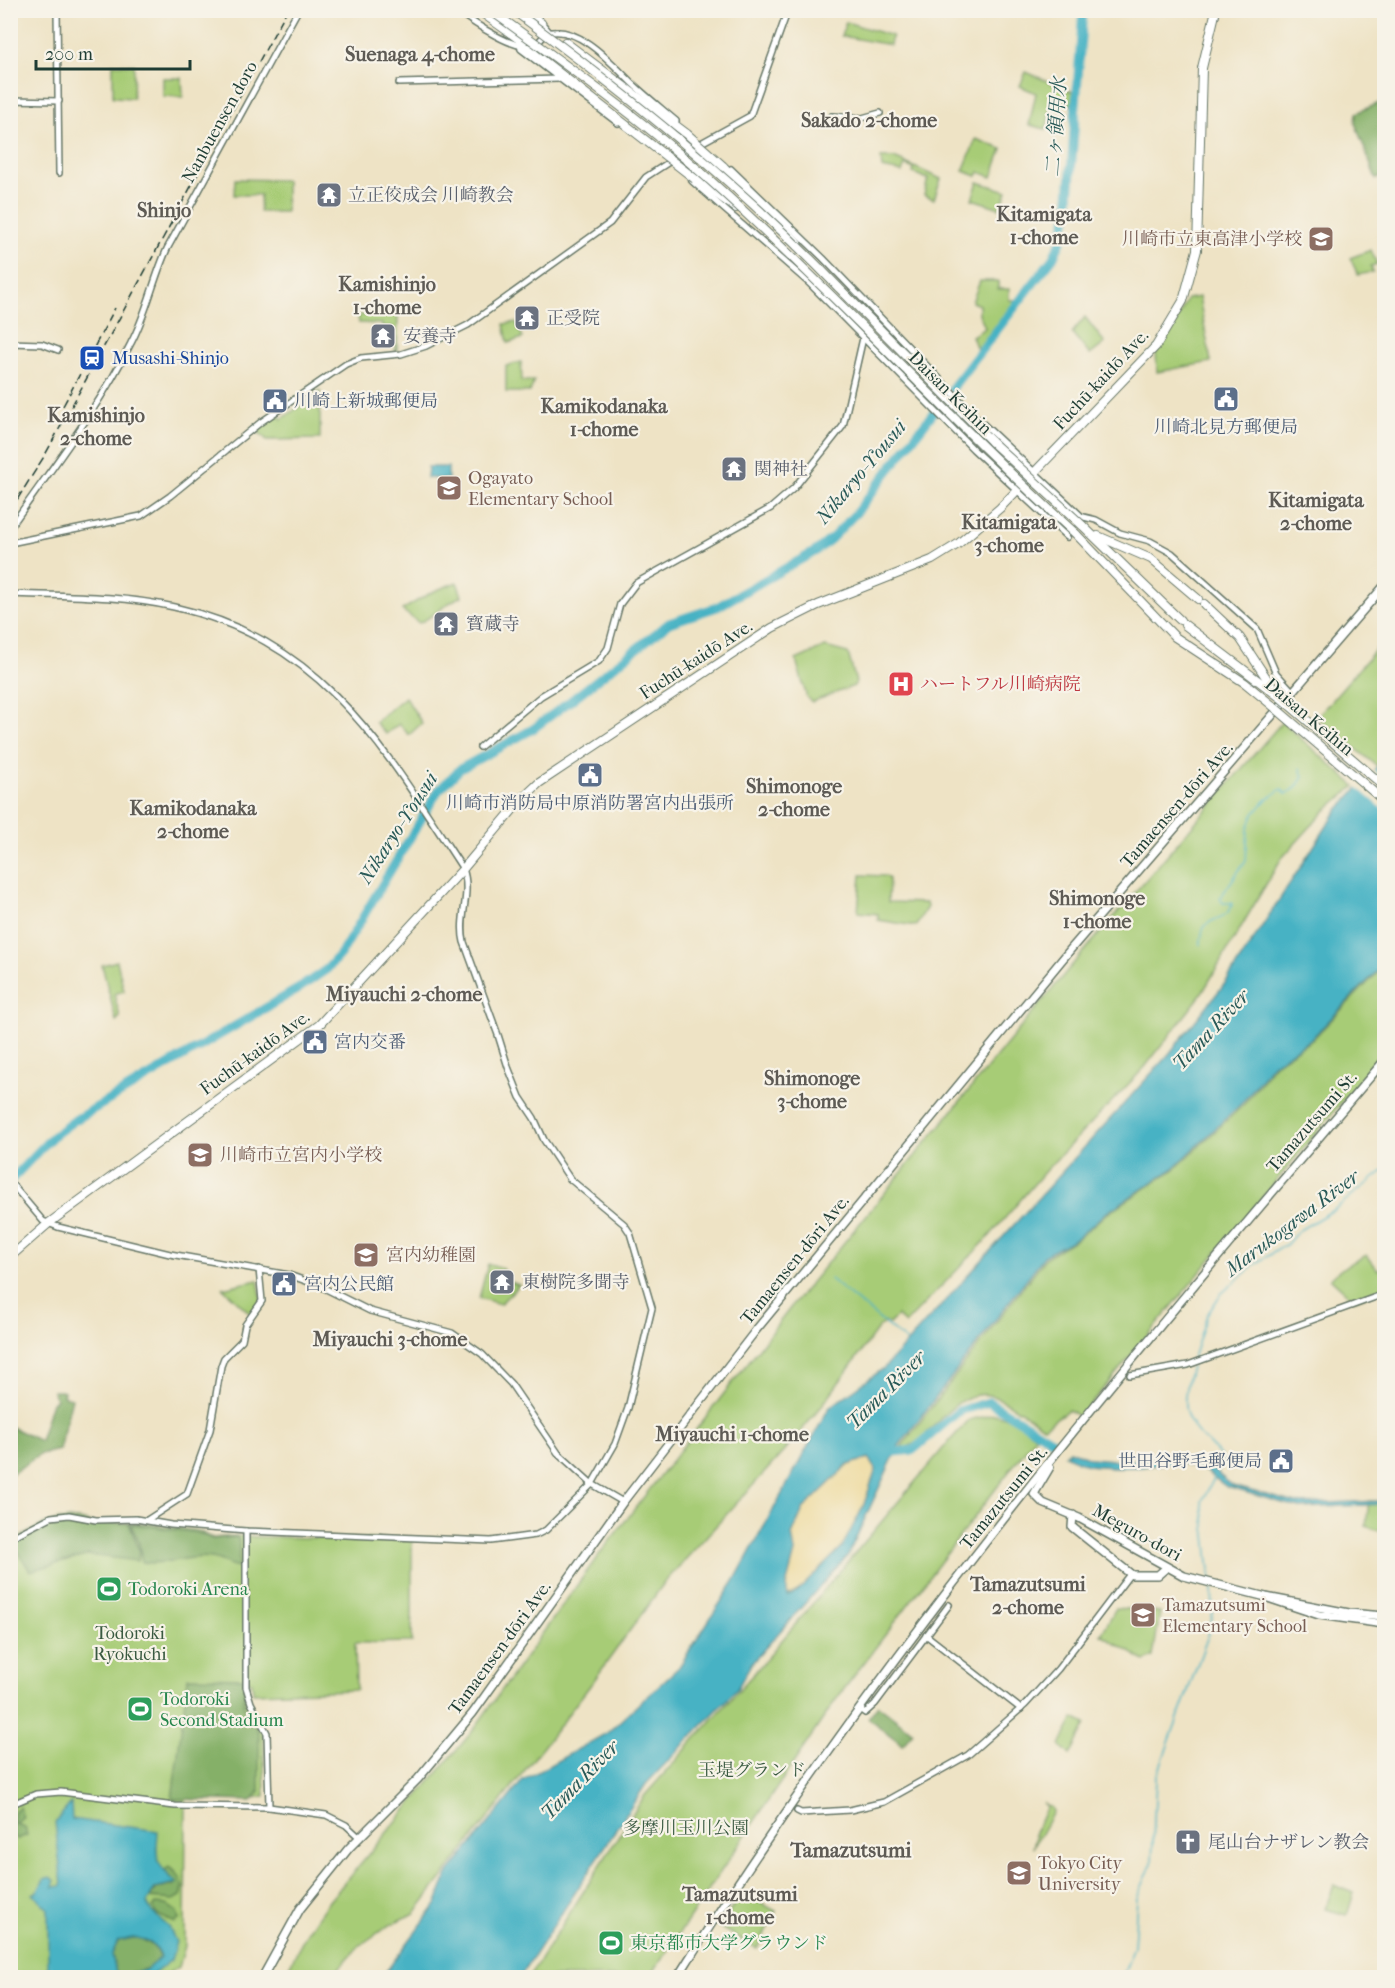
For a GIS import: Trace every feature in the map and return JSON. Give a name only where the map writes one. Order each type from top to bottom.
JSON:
[{"type":"highway","points":[[477,10],[637,131],[695,179],[752,219]]},
{"type":"highway","name":"Daisan Keihin","points":[[490,10],[642,123],[752,219],[935,401],[1076,534],[1175,638],[1245,683],[1384,801]]},
{"type":"highway","name":"Daisan Keihin","points":[[513,10],[683,141],[811,258],[942,393],[1082,519],[1091,533],[1183,623],[1279,696],[1384,786]]},
{"type":"highway","points":[[524,10],[541,23]]},
{"type":"highway","name":"Fuchū-kaidō Ave.","points":[[10,1257],[49,1223],[319,1026],[463,869],[521,800],[550,775],[772,628],[812,608],[910,569],[950,550],[974,532],[1017,490],[1156,346],[1183,301],[1192,274],[1198,242],[1202,68],[1216,10]]},
{"type":"highway","points":[[541,39],[538,50],[544,59]]},
{"type":"highway","points":[[563,46],[687,134],[749,190],[811,258]]},
{"type":"highway","points":[[1091,533],[1151,559],[1201,601],[1240,638],[1279,696]]},
{"type":"main road","name":"Tamaensen-dōri Ave.","points":[[262,1977],[296,1916],[360,1838],[424,1772],[473,1713],[623,1502],[756,1330],[1047,978],[1384,586]]},
{"type":"main road","name":"Tamazutsumi St.","points":[[677,1977],[742,1875],[861,1710],[1051,1463],[1273,1190],[1384,1061]]},
{"type":"main road","name":"Meguro-dori","points":[[1051,1463],[1034,1494],[1043,1503],[1073,1515],[1166,1568],[1266,1597],[1349,1613],[1384,1616]]},
{"type":"main road","points":[[1073,1515],[1072,1527],[1130,1574],[1148,1577],[1158,1575],[1166,1568]]},
{"type":"main road","name":"Meguro-dori","points":[[1266,1597],[1319,1615],[1384,1624]]},
{"type":"street","points":[[57,10],[59,173]]},
{"type":"street","name":"Nanbuensen doro","points":[[10,528],[93,412],[109,385],[141,323],[157,270],[167,249],[298,10]]},
{"type":"street","points":[[456,10],[476,25],[523,46],[560,79],[668,162],[764,242],[809,283],[1067,537]]},
{"type":"street","points":[[495,10],[541,39],[563,46]]},
{"type":"street","points":[[507,10],[682,153],[789,252],[1026,480]]},
{"type":"street","points":[[10,543],[141,516],[170,496],[261,422],[346,364],[361,358],[400,354],[426,346],[468,325],[610,223],[637,186],[668,162],[750,116],[788,10]]},
{"type":"street","points":[[533,12],[550,33]]},
{"type":"street","points":[[533,12],[563,46],[689,150],[806,259],[1066,521],[1096,520],[1131,537],[1150,541],[1172,552],[1257,629],[1276,673],[1294,693]]},
{"type":"street","points":[[541,23],[541,39]]},
{"type":"street","points":[[523,46],[531,45],[550,33],[572,36],[592,46],[702,143],[807,242],[948,389],[1082,519]]},
{"type":"street","points":[[399,83],[560,79]]},
{"type":"street","points":[[10,100],[59,101]]},
{"type":"street","points":[[832,116],[862,118],[880,113]]},
{"type":"street","points":[[480,747],[542,696],[599,661],[608,648],[620,604],[636,583],[771,508],[794,488],[843,426],[863,338]]},
{"type":"street","points":[[10,343],[42,344],[58,350]]},
{"type":"street","points":[[10,594],[117,599],[164,605],[204,615],[264,642],[302,666],[350,708],[386,754],[463,869],[467,883],[461,923],[464,942],[520,1097],[565,1173],[624,1224],[630,1233],[651,1300],[651,1316],[615,1444],[592,1484],[546,1530],[529,1537],[508,1540],[246,1531],[171,1525],[147,1520],[104,1521],[69,1515],[51,1517],[10,1538]]},
{"type":"street","points":[[11,1184],[43,1221],[162,1253],[259,1269],[313,1283],[370,1311],[440,1329],[469,1344],[511,1384],[558,1452],[592,1484],[623,1502]]},
{"type":"street","points":[[147,1520],[187,1494],[210,1430],[224,1358],[242,1340],[247,1323],[262,1301],[259,1269]]},
{"type":"street","points":[[1130,1376],[1198,1362],[1384,1294]]},
{"type":"street","points":[[246,1531],[246,1687],[251,1703],[267,1733],[269,1807]]},
{"type":"street","points":[[796,1810],[801,1813],[850,1810],[892,1798],[968,1755],[1021,1708],[1058,1669],[1130,1574]]},
{"type":"street","points":[[861,1710],[865,1713],[875,1704],[949,1605]]},
{"type":"street","points":[[926,1635],[1021,1708]]},
{"type":"street","points":[[10,1805],[36,1794],[62,1792],[175,1806],[269,1807],[326,1815],[346,1825],[360,1838]]},
{"type":"green space","points":[[846,22],[892,36],[890,45],[841,36]]},
{"type":"green space","points":[[113,64],[134,65],[133,98],[113,97]]},
{"type":"green space","points":[[1026,72],[1073,92],[1072,105],[1053,100],[1046,129],[1029,125],[1036,93],[1020,86]]},
{"type":"green space","points":[[163,78],[182,78],[183,97],[163,96]]},
{"type":"green space","points":[[1384,101],[1384,176],[1376,179],[1355,123],[1356,113]]},
{"type":"green space","points":[[976,139],[1002,149],[992,177],[979,172],[977,176],[963,171]]},
{"type":"green space","points":[[881,158],[894,158],[941,179],[934,199],[924,195],[928,179],[913,173],[914,169],[905,165],[902,172],[882,168]]},
{"type":"green space","points":[[235,179],[286,180],[286,212],[260,212],[260,195],[234,195]]},
{"type":"green space","points":[[978,182],[1007,191],[1000,208],[972,199]]},
{"type":"green space","points":[[1371,250],[1377,264],[1371,266],[1373,272],[1358,275],[1350,258]]},
{"type":"green space","points":[[980,281],[998,281],[998,289],[1009,289],[1009,300],[1016,300],[977,350],[972,336],[985,328],[979,314],[979,305],[972,302]]},
{"type":"green space","points":[[1199,297],[1211,362],[1157,372],[1156,352],[1173,328],[1187,299]]},
{"type":"green space","points":[[398,314],[397,351],[395,351],[393,327],[359,323],[358,315]]},
{"type":"green space","points":[[1085,317],[1105,343],[1090,355],[1072,333]]},
{"type":"green space","points":[[516,322],[523,338],[508,343],[504,324]]},
{"type":"green space","points":[[521,362],[522,381],[534,381],[530,392],[506,392],[506,366]]},
{"type":"green space","points":[[320,391],[320,439],[267,440],[255,429],[277,413],[282,419]]},
{"type":"green space","points":[[457,582],[462,596],[419,623],[402,610],[432,592]]},
{"type":"green space","points":[[1384,640],[1384,758],[1377,766],[1317,717]]},
{"type":"green space","points":[[825,647],[848,653],[856,682],[854,686],[812,702],[807,698],[796,660]]},
{"type":"green space","points":[[405,697],[422,723],[409,735],[399,724],[386,734],[375,722]]},
{"type":"green space","points":[[1282,722],[1355,786],[1324,812],[1281,859],[1201,995],[1145,1067],[1046,1170],[988,1238],[905,1324],[897,1316],[889,1324],[886,1322],[880,1326],[821,1407],[786,1449],[664,1583],[592,1683],[415,1913],[388,1926],[359,1946],[331,1977],[283,1978],[308,1931],[329,1901],[471,1733],[598,1556],[791,1307],[1067,971]]},
{"type":"green space","points":[[861,875],[886,876],[889,879],[888,902],[926,903],[927,907],[916,926],[878,920],[878,914],[858,912]]},
{"type":"green space","points":[[117,961],[124,991],[114,994],[120,1017],[116,1021],[102,965]]},
{"type":"green space","points":[[1384,966],[1384,1051],[1080,1417],[1068,1410],[1044,1427],[998,1398],[977,1395],[952,1408],[910,1446],[901,1447],[1046,1257],[1077,1239],[1105,1215],[1175,1169],[1243,1105],[1275,1064],[1312,1040]]},
{"type":"green space","points":[[1367,1255],[1378,1270],[1384,1267],[1384,1289],[1354,1300],[1330,1278],[1347,1265]]},
{"type":"green space","points":[[488,1264],[503,1269],[502,1279],[519,1285],[500,1304],[479,1298]]},
{"type":"green space","points":[[258,1280],[262,1301],[252,1315],[223,1288]]},
{"type":"green space","points":[[53,1391],[64,1391],[63,1396],[72,1398],[59,1450],[41,1454],[11,1474],[11,1427],[40,1441],[52,1402],[56,1400]]},
{"type":"green space","name":"多摩川玉川公園","points":[[994,1414],[1015,1420],[1036,1436],[835,1701],[650,1977],[529,1977],[645,1795],[756,1671],[946,1445],[969,1420]]},
{"type":"green space","points":[[1369,1501],[1384,1501],[1384,1533],[1366,1526]]},
{"type":"green space","name":"Todoroki Ryokuchi","points":[[69,1519],[95,1524],[143,1523],[199,1531],[213,1538],[231,1536],[412,1540],[412,1642],[355,1643],[356,1690],[253,1693],[252,1682],[243,1681],[248,1705],[263,1730],[265,1796],[244,1800],[186,1798],[185,1946],[179,1967],[162,1977],[11,1977],[11,1542],[42,1525]]},
{"type":"green space","points":[[57,1520],[80,1520],[95,1524],[129,1523],[139,1550],[138,1561],[89,1555],[30,1571],[13,1543]]},
{"type":"green space","points":[[131,1525],[198,1533],[212,1539],[236,1537],[239,1540],[239,1567],[203,1557],[152,1563],[142,1562],[139,1543]]},
{"type":"green space","points":[[1116,1608],[1160,1612],[1153,1657],[1145,1661],[1101,1635]]},
{"type":"green space","points":[[188,1677],[244,1678],[244,1707],[259,1732],[259,1792],[252,1801],[172,1799]]},
{"type":"green space","points":[[878,1705],[913,1732],[903,1745],[868,1718]]},
{"type":"green space","points":[[1074,1718],[1086,1724],[1070,1755],[1060,1745]]},
{"type":"green space","points":[[1043,1803],[1052,1808],[1053,1812],[1033,1848],[1036,1836],[1034,1835],[1047,1806]]},
{"type":"green space","points":[[20,1807],[23,1818],[15,1824],[25,1827],[27,1835],[17,1839],[11,1833],[15,1810]]},
{"type":"green space","points":[[169,1867],[181,1879],[183,1887],[181,1896],[174,1900],[149,1898],[158,1887],[173,1886],[176,1883],[162,1872]]},
{"type":"green space","points":[[1334,1885],[1354,1893],[1347,1915],[1325,1909]]},
{"type":"green space","points":[[742,1893],[776,1911],[757,1949],[719,1927]]},
{"type":"green space","points":[[156,1904],[167,1905],[177,1912],[179,1920],[175,1923],[156,1914],[153,1908]]},
{"type":"green space","points":[[138,1937],[154,1946],[161,1957],[149,1968],[119,1977],[116,1974],[112,1954],[118,1941]]},
{"type":"sand","points":[[869,1458],[876,1469],[863,1507],[842,1547],[798,1591],[787,1596],[786,1586],[795,1552],[792,1535],[803,1509],[848,1465]]},
{"type":"water","points":[[428,467],[448,467],[448,479],[427,478]]},
{"type":"water","name":"Tama River","points":[[1384,759],[1384,964],[1311,1039],[1273,1064],[1241,1104],[1174,1168],[1104,1214],[1077,1238],[1045,1255],[898,1447],[848,1555],[751,1664],[737,1689],[646,1784],[520,1977],[381,1978],[436,1905],[448,1874],[523,1780],[607,1733],[679,1667],[733,1583],[829,1408],[884,1368],[1169,1054],[1226,982],[1336,812]],"holes":[[[869,1458],[876,1469],[863,1507],[842,1547],[798,1591],[788,1596],[786,1586],[795,1552],[792,1535],[803,1509],[848,1465]]]},
{"type":"water","points":[[1070,1450],[1090,1458],[1125,1461],[1178,1456],[1204,1463],[1233,1486],[1300,1504],[1384,1501],[1384,1504],[1300,1508],[1227,1487],[1202,1469],[1178,1462],[1141,1467],[1087,1465],[1065,1455]]},
{"type":"water","points":[[71,1803],[72,1819],[158,1831],[158,1861],[164,1871],[177,1883],[155,1888],[147,1903],[152,1912],[169,1927],[176,1942],[171,1960],[150,1977],[119,1977],[53,1977],[48,1968],[48,1909],[33,1894],[38,1891],[44,1879],[50,1877],[55,1880],[53,1887],[62,1886],[55,1822]],"holes":[[[141,1939],[154,1945],[161,1957],[145,1970],[119,1977],[116,1974],[112,1954],[118,1941]]]},
{"type":"pier","points":[[1372,768],[1384,779],[1384,810],[1356,786]]},
{"type":"waterway","name":"二ヶ領用水","points":[[952,388],[1053,258],[1062,239],[1068,212],[1083,10]]},
{"type":"waterway","name":"Nikaryo-Yousui","points":[[10,1181],[52,1137],[75,1120],[298,989],[327,969],[342,952],[438,791],[460,769],[533,729],[669,623],[717,607],[816,551],[856,513],[933,413]]},
{"type":"waterway","points":[[1200,945],[1202,932],[1209,922],[1223,916],[1230,909],[1232,903],[1223,903],[1220,898],[1246,860],[1248,828],[1253,815],[1266,800],[1281,789],[1286,794],[1296,788],[1303,777],[1300,768]]},
{"type":"waterway","name":"Marukogawa River","points":[[1192,1361],[1207,1315],[1221,1294],[1255,1264],[1287,1244],[1298,1231],[1335,1209],[1384,1170]]},
{"type":"waterway","name":"Tama River","points":[[830,1279],[906,1341]]},
{"type":"waterway","name":"Marukogawa River","points":[[1191,1366],[1185,1409],[1192,1426],[1219,1454],[1223,1462],[1202,1501],[1211,1579]]},
{"type":"waterway","points":[[884,1453],[913,1450],[959,1411],[989,1402],[1053,1441]]},
{"type":"waterway","name":"Marukogawa River","points":[[1122,1978],[1134,1947],[1137,1898],[1152,1863],[1156,1778],[1209,1633],[1213,1613],[1212,1587]]},
{"type":"railway","points":[[10,511],[45,455],[287,10]]},
{"type":"railway","points":[[63,406],[115,308]]},
{"type":"place","name":"立正佼成会 川崎教会","points":[[329,195]]},
{"type":"place","name":"川崎市立東高津小学校","points":[[1321,239]]},
{"type":"place","name":"正受院","points":[[527,318]]},
{"type":"place","name":"安養寺","points":[[383,336]]},
{"type":"place","name":"Musashi-Shinjo","points":[[92,358]]},
{"type":"place","name":"川崎北見方郵便局","points":[[1226,399]]},
{"type":"place","name":"川崎上新城郵便局","points":[[275,401]]},
{"type":"place","name":"関神社","points":[[734,469]]},
{"type":"place","name":"Ogayato Elementary School","points":[[449,488]]},
{"type":"place","name":"寳蔵寺","points":[[446,624]]},
{"type":"place","name":"ハートフル川崎病院","points":[[901,684]]},
{"type":"place","name":"川崎市消防局中原消防署宮内出張所","points":[[590,775]]},
{"type":"place","name":"宮内交番","points":[[315,1042]]},
{"type":"place","name":"川崎市立宮内小学校","points":[[200,1155]]},
{"type":"place","name":"宮内幼稚園","points":[[366,1255]]},
{"type":"place","name":"東樹院多聞寺","points":[[502,1282]]},
{"type":"place","name":"宮内公民館","points":[[284,1284]]},
{"type":"place","name":"世田谷野毛郵便局","points":[[1281,1461]]},
{"type":"place","name":"Todoroki Arena","points":[[109,1589]]},
{"type":"place","name":"Tamazutsumi Elementary School","points":[[1143,1615]]},
{"type":"place","name":"Todoroki Second Stadium","points":[[140,1709]]},
{"type":"place","name":"尾山台ナザレン教会","points":[[1188,1842]]},
{"type":"place","name":"Tokyo City University","points":[[1019,1873]]},
{"type":"place","name":"東京都市大学グラウンド","points":[[611,1943]]},
{"type":"district","name":"Suenaga 4-chome","points":[[420,54]]},
{"type":"district","name":"Sakado 2-chome","points":[[869,120]]},
{"type":"district","name":"Shinjo","points":[[164,210]]},
{"type":"district","name":"Kitamigata 1-chome","points":[[1044,226]]},
{"type":"district","name":"Kamishinjo 1-chome","points":[[387,296]]},
{"type":"district","name":"Kamikodanaka 1-chome","points":[[604,418]]},
{"type":"district","name":"Kamishinjo 2-chome","points":[[96,426]]},
{"type":"district","name":"Kitamigata 2-chome","points":[[1316,512]]},
{"type":"district","name":"Kitamigata 3-chome","points":[[1009,534]]},
{"type":"district","name":"Shimonoge 2-chome","points":[[794,798]]},
{"type":"district","name":"Kamikodanaka 2-chome","points":[[193,820]]},
{"type":"district","name":"Shimonoge 1-chome","points":[[1097,910]]},
{"type":"district","name":"Miyauchi 2-chome","points":[[404,994]]},
{"type":"district","name":"Shimonoge 3-chome","points":[[812,1090]]},
{"type":"district","name":"Miyauchi 3-chome","points":[[390,1339]]},
{"type":"district","name":"Miyauchi 1-chome","points":[[732,1434]]},
{"type":"district","name":"Tamazutsumi 2-chome","points":[[1028,1596]]},
{"type":"district","name":"Tamazutsumi","points":[[851,1850]]},
{"type":"district","name":"Tamazutsumi 1-chome","points":[[740,1906]]},
{"type":"park label","name":"玉堤グランド","points":[[752,1770]]}]
